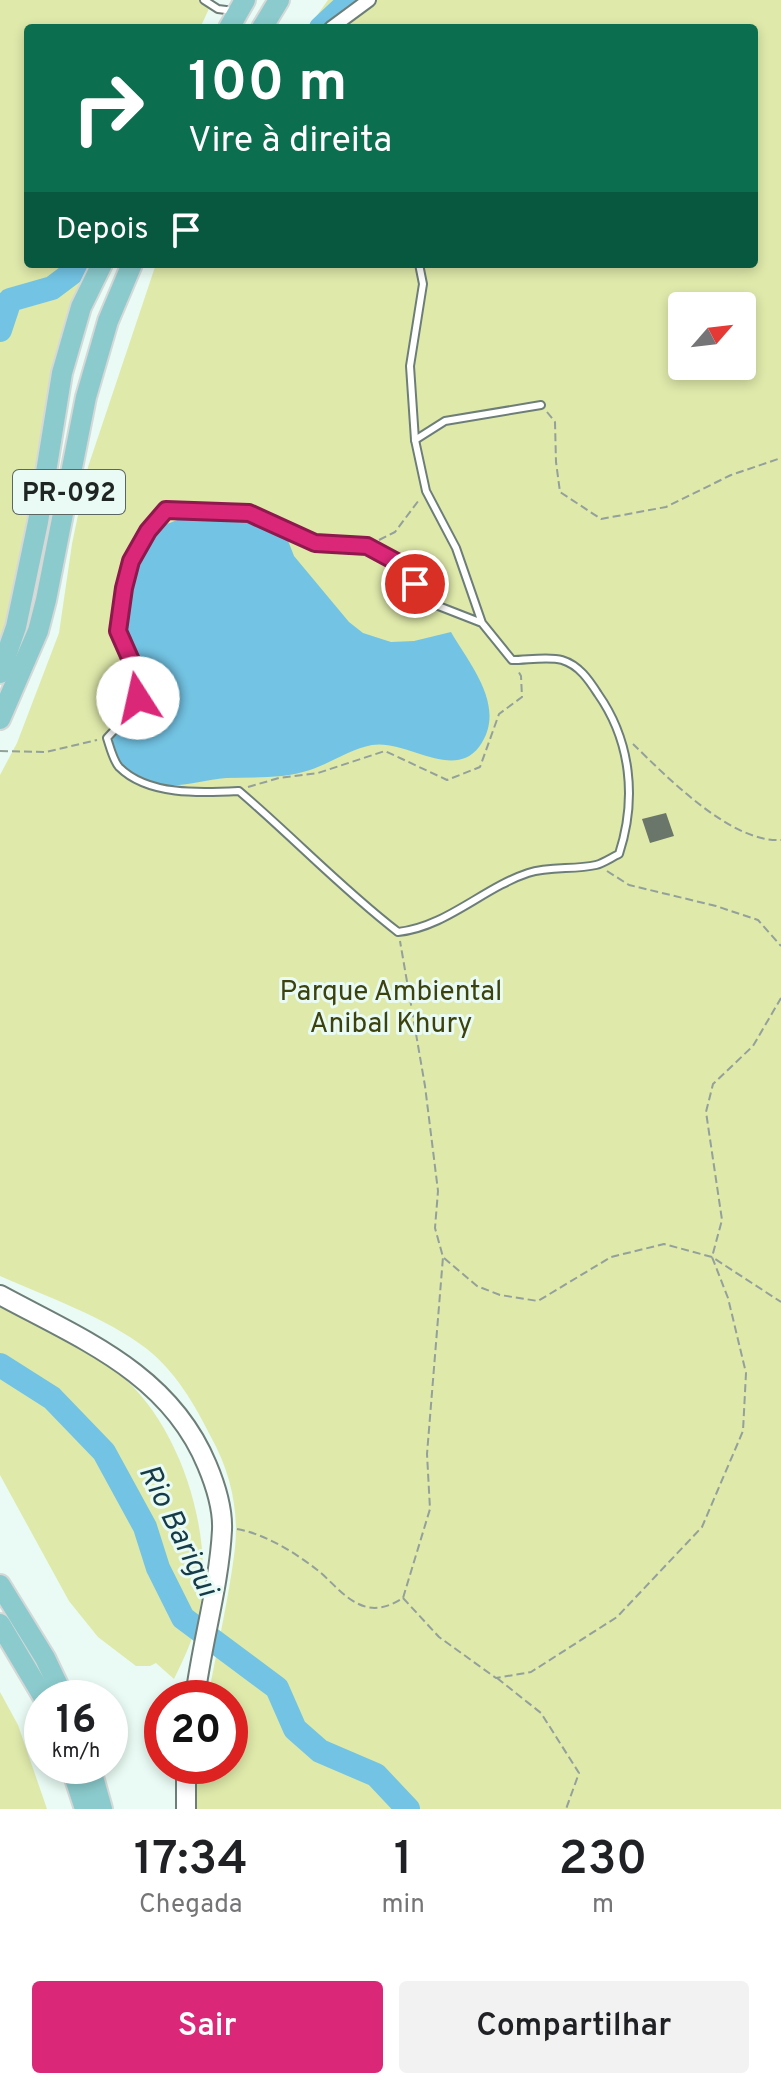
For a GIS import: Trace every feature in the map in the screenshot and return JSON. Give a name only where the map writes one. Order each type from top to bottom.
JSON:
[{"type":"main road","points":[[265,24],[280,0]]},
{"type":"main road","name":"PR-092","points":[[0,673],[16,627],[38,522],[62,373],[81,307],[100,268]]},
{"type":"main road","name":"PR-092","points":[[0,719],[41,621],[86,397],[108,321],[130,268]]},
{"type":"main road","points":[[0,1295],[126,1364],[168,1401],[199,1445],[215,1485],[222,1526],[214,1604],[197,1680]]},
{"type":"main road","points":[[0,1585],[55,1680]]},
{"type":"main road","points":[[0,1624],[33,1680]]},
{"type":"main road","points":[[77,1784],[85,1809]]},
{"type":"main road","points":[[95,1784],[102,1809]]},
{"type":"main road","points":[[186,1784],[186,1809]]},
{"type":"street","points":[[336,24],[369,0]]},
{"type":"lane","points":[[204,0],[218,9],[238,10]]},
{"type":"lane","points":[[420,268],[423,284],[410,366],[415,440],[426,491],[456,548],[482,623],[512,660],[562,660],[584,673],[606,705],[620,732],[628,765],[627,830],[619,854],[597,865],[530,873],[480,894],[417,930],[398,932],[370,911],[289,833],[239,791],[190,792],[144,783],[117,766],[107,738],[138,698],[137,674],[118,631],[124,588],[131,561],[148,531],[166,510],[249,513],[315,543],[367,546],[406,567],[423,600],[482,623]]},
{"type":"lane","points":[[415,440],[445,421],[541,405]]},
{"type":"path","points":[[541,405],[555,422],[560,492],[601,519],[666,507],[731,475],[781,458]]},
{"type":"path","points":[[367,546],[395,532],[426,491]]},
{"type":"path","points":[[239,791],[257,783],[318,773],[385,751],[447,780],[480,767],[499,714],[522,697],[521,676],[512,660]]},
{"type":"path","points":[[620,732],[682,791],[748,836],[781,840]]},
{"type":"path","points":[[0,751],[46,752],[107,738]]},
{"type":"path","points":[[597,865],[629,885],[716,906],[758,920],[781,946]]},
{"type":"path","points":[[222,1526],[245,1531],[279,1545],[316,1569],[347,1597],[367,1607],[388,1607],[403,1598],[430,1509],[427,1454],[443,1257],[435,1228],[438,1191],[425,1086],[398,932]]},
{"type":"path","points":[[496,1678],[531,1672],[617,1617],[702,1527],[743,1431],[746,1373],[728,1298],[712,1257],[722,1220],[706,1112],[713,1084],[753,1046],[781,998]]},
{"type":"path","points":[[443,1257],[477,1286],[500,1295],[538,1301],[611,1257],[664,1244],[712,1257],[781,1302]]},
{"type":"path","points":[[403,1598],[439,1637],[541,1713],[579,1773],[566,1809]]},
{"type":"green space","points":[[0,0],[213,0],[202,24],[24,24],[24,268],[96,268],[0,644]]},
{"type":"green space","name":"Parque Ambiental Anibal Khury","points":[[328,0],[781,0],[781,1809],[196,1809],[195,1784],[248,1784],[248,1680],[211,1680],[236,1533],[232,1491],[223,1463],[184,1390],[147,1349],[95,1317],[0,1276],[0,775],[17,743],[59,633],[72,544],[88,467],[155,268],[758,268],[758,24],[311,24]]},
{"type":"green space","points":[[0,1307],[75,1345],[117,1372],[140,1394],[160,1422],[176,1453],[198,1521],[202,1590],[195,1629],[174,1679],[156,1663],[136,1666],[98,1637],[69,1601],[0,1475]]},
{"type":"green space","points":[[0,1692],[24,1742],[24,1784],[38,1784],[47,1809],[0,1809]]},
{"type":"water","points":[[220,509],[278,515],[294,556],[349,622],[363,633],[391,642],[414,641],[451,632],[476,673],[488,702],[490,717],[487,732],[479,747],[468,756],[443,760],[385,745],[372,745],[300,773],[226,778],[181,785],[149,783],[126,771],[119,764],[113,747],[122,682],[116,586],[122,566],[145,537],[161,527]]},
{"type":"building","points":[[666,813],[674,836],[650,843],[642,819]]},
{"type":"waterway","name":"Rio Barigui","points":[[325,24],[351,0]]},
{"type":"waterway","name":"Rio Barigui","points":[[0,330],[10,300],[52,288],[79,268]]},
{"type":"waterway","name":"Rio Barigui","points":[[0,1365],[52,1398],[104,1452],[145,1527],[158,1568],[183,1618],[277,1688],[295,1729],[320,1751],[376,1775],[408,1809]]},
{"type":"route","points":[[138,698],[137,674],[118,631],[124,588],[131,561],[148,531],[166,510],[249,513],[315,543],[367,546],[406,567],[415,584]]}]
